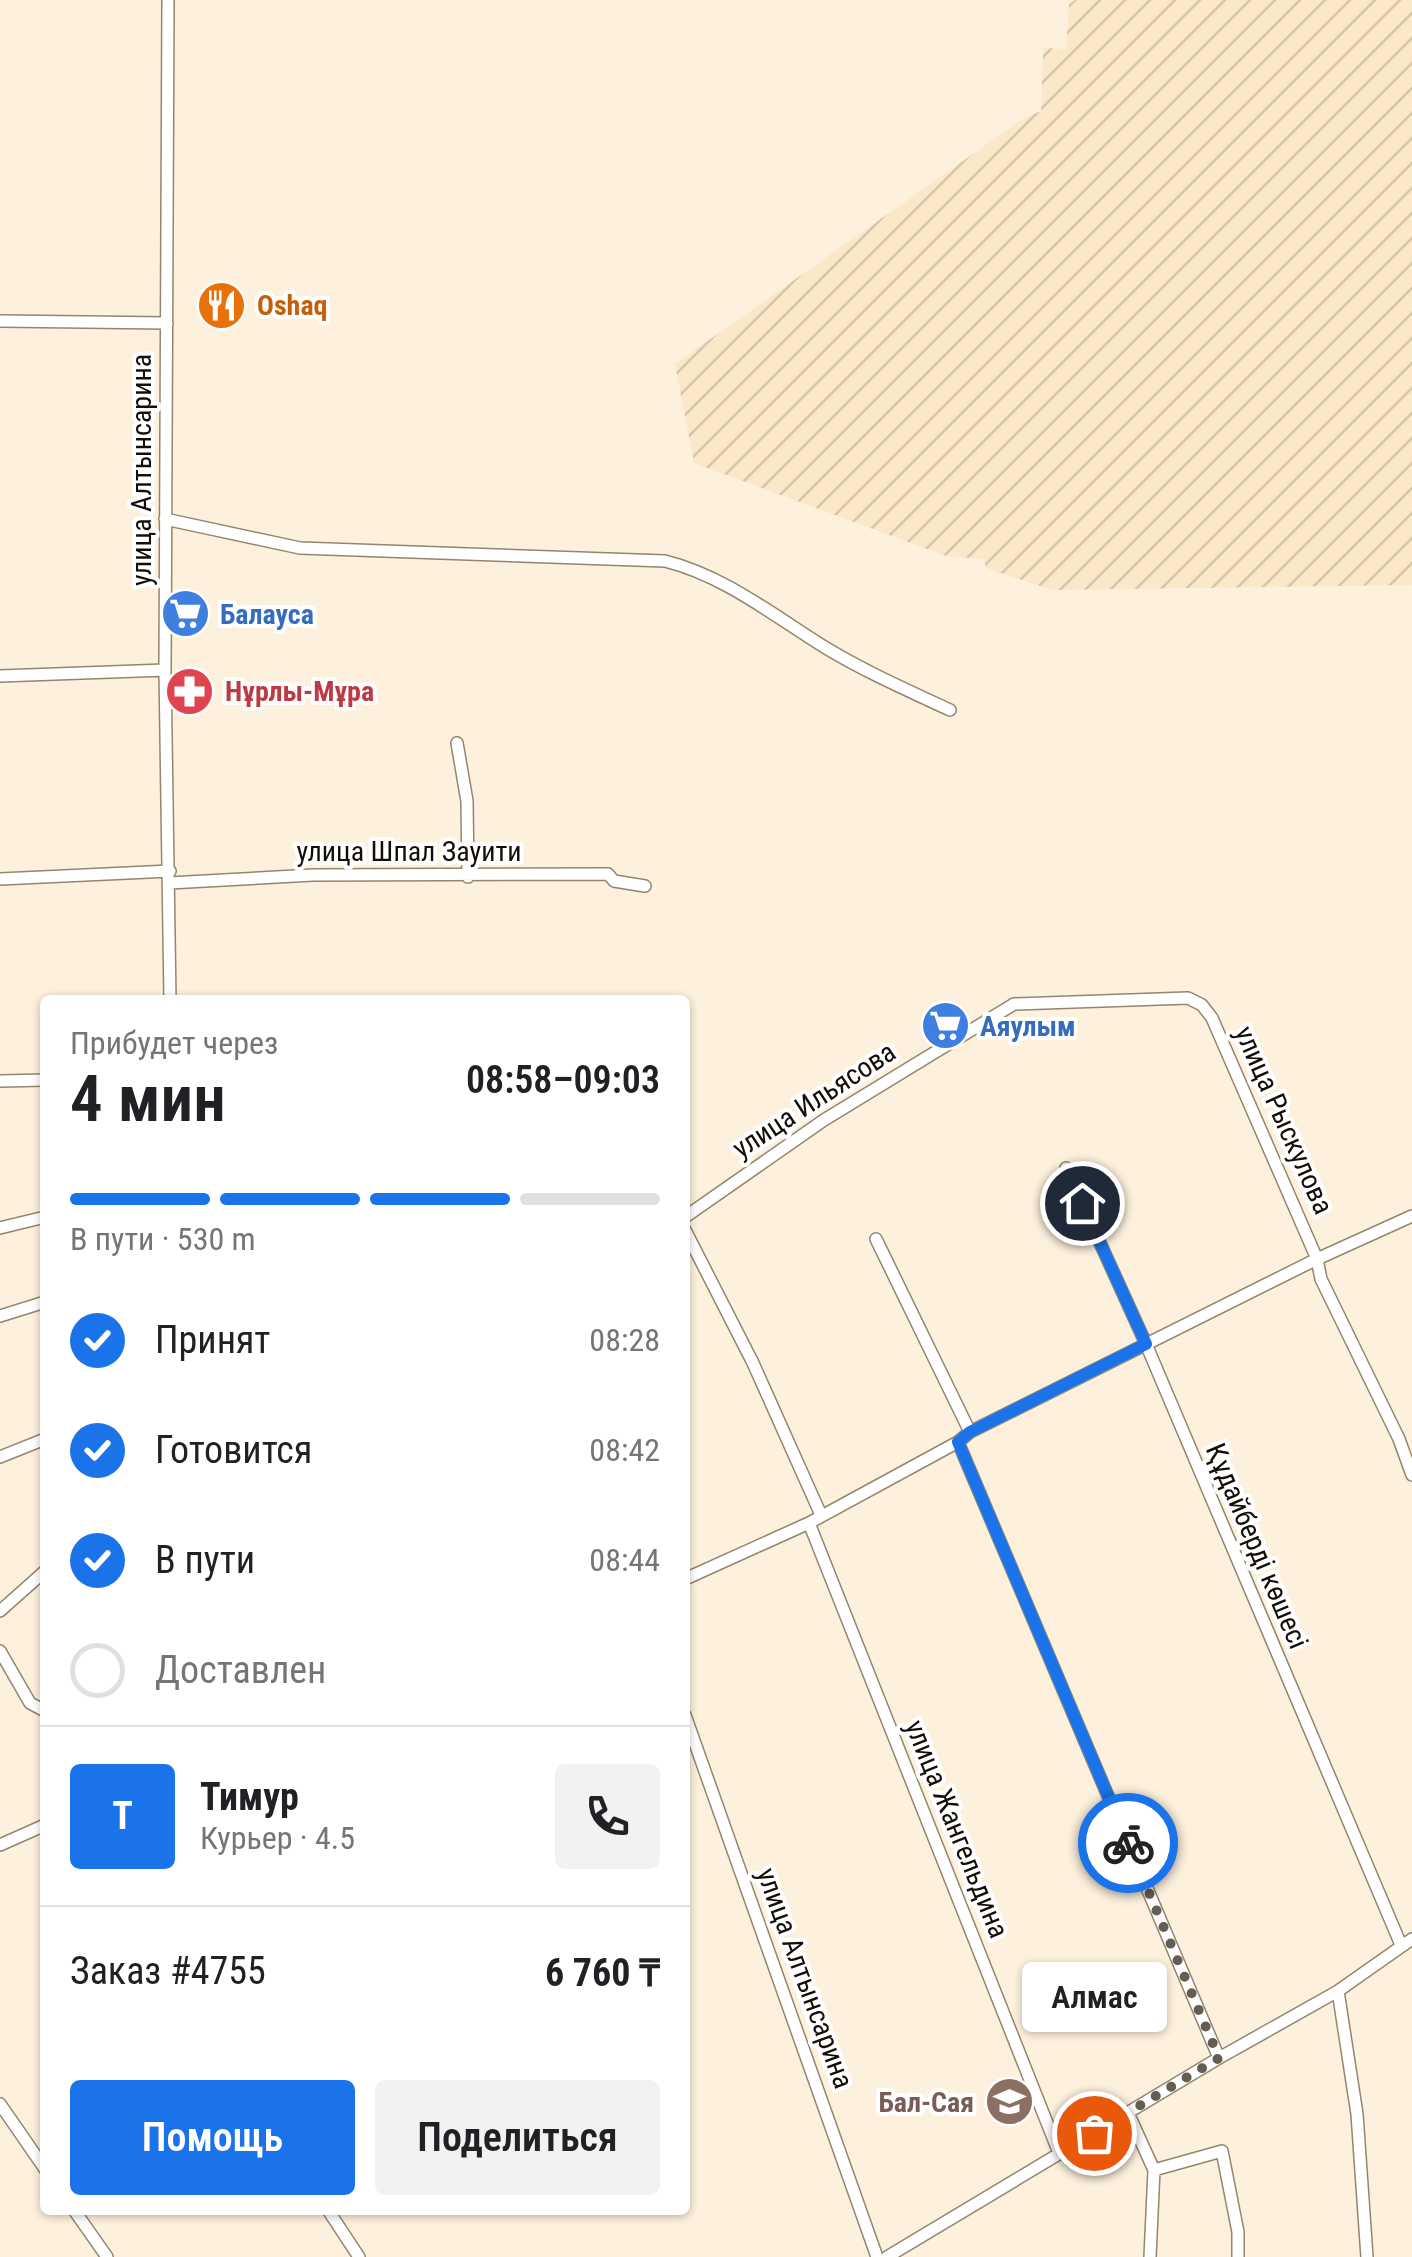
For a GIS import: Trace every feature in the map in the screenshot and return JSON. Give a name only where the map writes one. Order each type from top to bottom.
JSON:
[{"type":"street","name":"улица Алтынсарина","points":[[168,0],[165,519],[170,995]]},
{"type":"street","points":[[0,320],[167,323]]},
{"type":"street","points":[[165,519],[300,548],[666,560],[725,582],[876,678],[950,710]]},
{"type":"street","points":[[0,676],[166,670]]},
{"type":"street","points":[[458,744],[467,801],[468,877]]},
{"type":"street","name":"улица Шпал Зауити","points":[[0,879],[608,874],[614,881],[646,886]]},
{"type":"street","name":"улица Рыскулова","points":[[972,1029],[1014,1004],[1188,998],[1202,1005],[1228,1053],[1317,1259],[1321,1279],[1399,1438],[1412,1476]]},
{"type":"street","name":"улица Ильясова","points":[[690,1214],[824,1120],[972,1029]]},
{"type":"street","points":[[0,1081],[40,1080]]},
{"type":"street","name":"Құдайберді көшесі","points":[[1066,1168],[1406,1942]]},
{"type":"street","points":[[690,1577],[809,1523],[970,1432],[1317,1259],[1412,1216]]},
{"type":"street","points":[[0,1228],[40,1218]]},
{"type":"street","points":[[690,1239],[718,1288],[821,1515]]},
{"type":"street","points":[[876,1239],[970,1432]]},
{"type":"street","points":[[0,1316],[40,1304]]},
{"type":"street","points":[[0,1457],[40,1440]]},
{"type":"street","points":[[958,1442],[1219,2058]]},
{"type":"street","name":"улица Жангельдина","points":[[809,1523],[1059,2154]]},
{"type":"street","points":[[0,1611],[40,1575]]},
{"type":"street","points":[[0,1651],[30,1703],[40,1709]]},
{"type":"street","name":"улица Алтынсарина","points":[[690,1729],[877,2257]]},
{"type":"street","points":[[0,1845],[40,1828]]},
{"type":"street","points":[[887,2257],[1338,1991],[1406,1942]]},
{"type":"street","points":[[1338,1991],[1357,2114],[1367,2257]]},
{"type":"street","points":[[0,2104],[40,2161]]},
{"type":"street","points":[[1128,2113],[1154,2170],[1150,2257]]},
{"type":"street","points":[[1154,2170],[1222,2150],[1238,2232],[1238,2257]]},
{"type":"street","points":[[77,2215],[106,2257]]},
{"type":"street","points":[[331,2215],[359,2257]]},
{"type":"shaded area","points":[[1075,0],[1412,0],[1412,585],[1052,590],[986,568],[984,559],[946,556],[694,463],[675,364],[1024,118],[1041,111],[1043,48],[1066,49],[1069,4]]},
{"type":"way so far","points":[[1094,2133],[1219,2058],[1128,1843]]},
{"type":"place","name":"Oshaq","points":[[222,305]]},
{"type":"place","name":"Балауса","points":[[185,614]]},
{"type":"place","name":"Нұрлы-Мұра","points":[[190,691]]},
{"type":"place","name":"Аяулым","points":[[945,1026]]},
{"type":"place","name":"Бал-Сая","points":[[1009,2102]]},
{"type":"place","name":"Алмас","points":[[1094,2133]]},
{"type":"route","points":[[1082,1203],[1146,1344],[970,1432],[958,1442],[1128,1843]]}]
